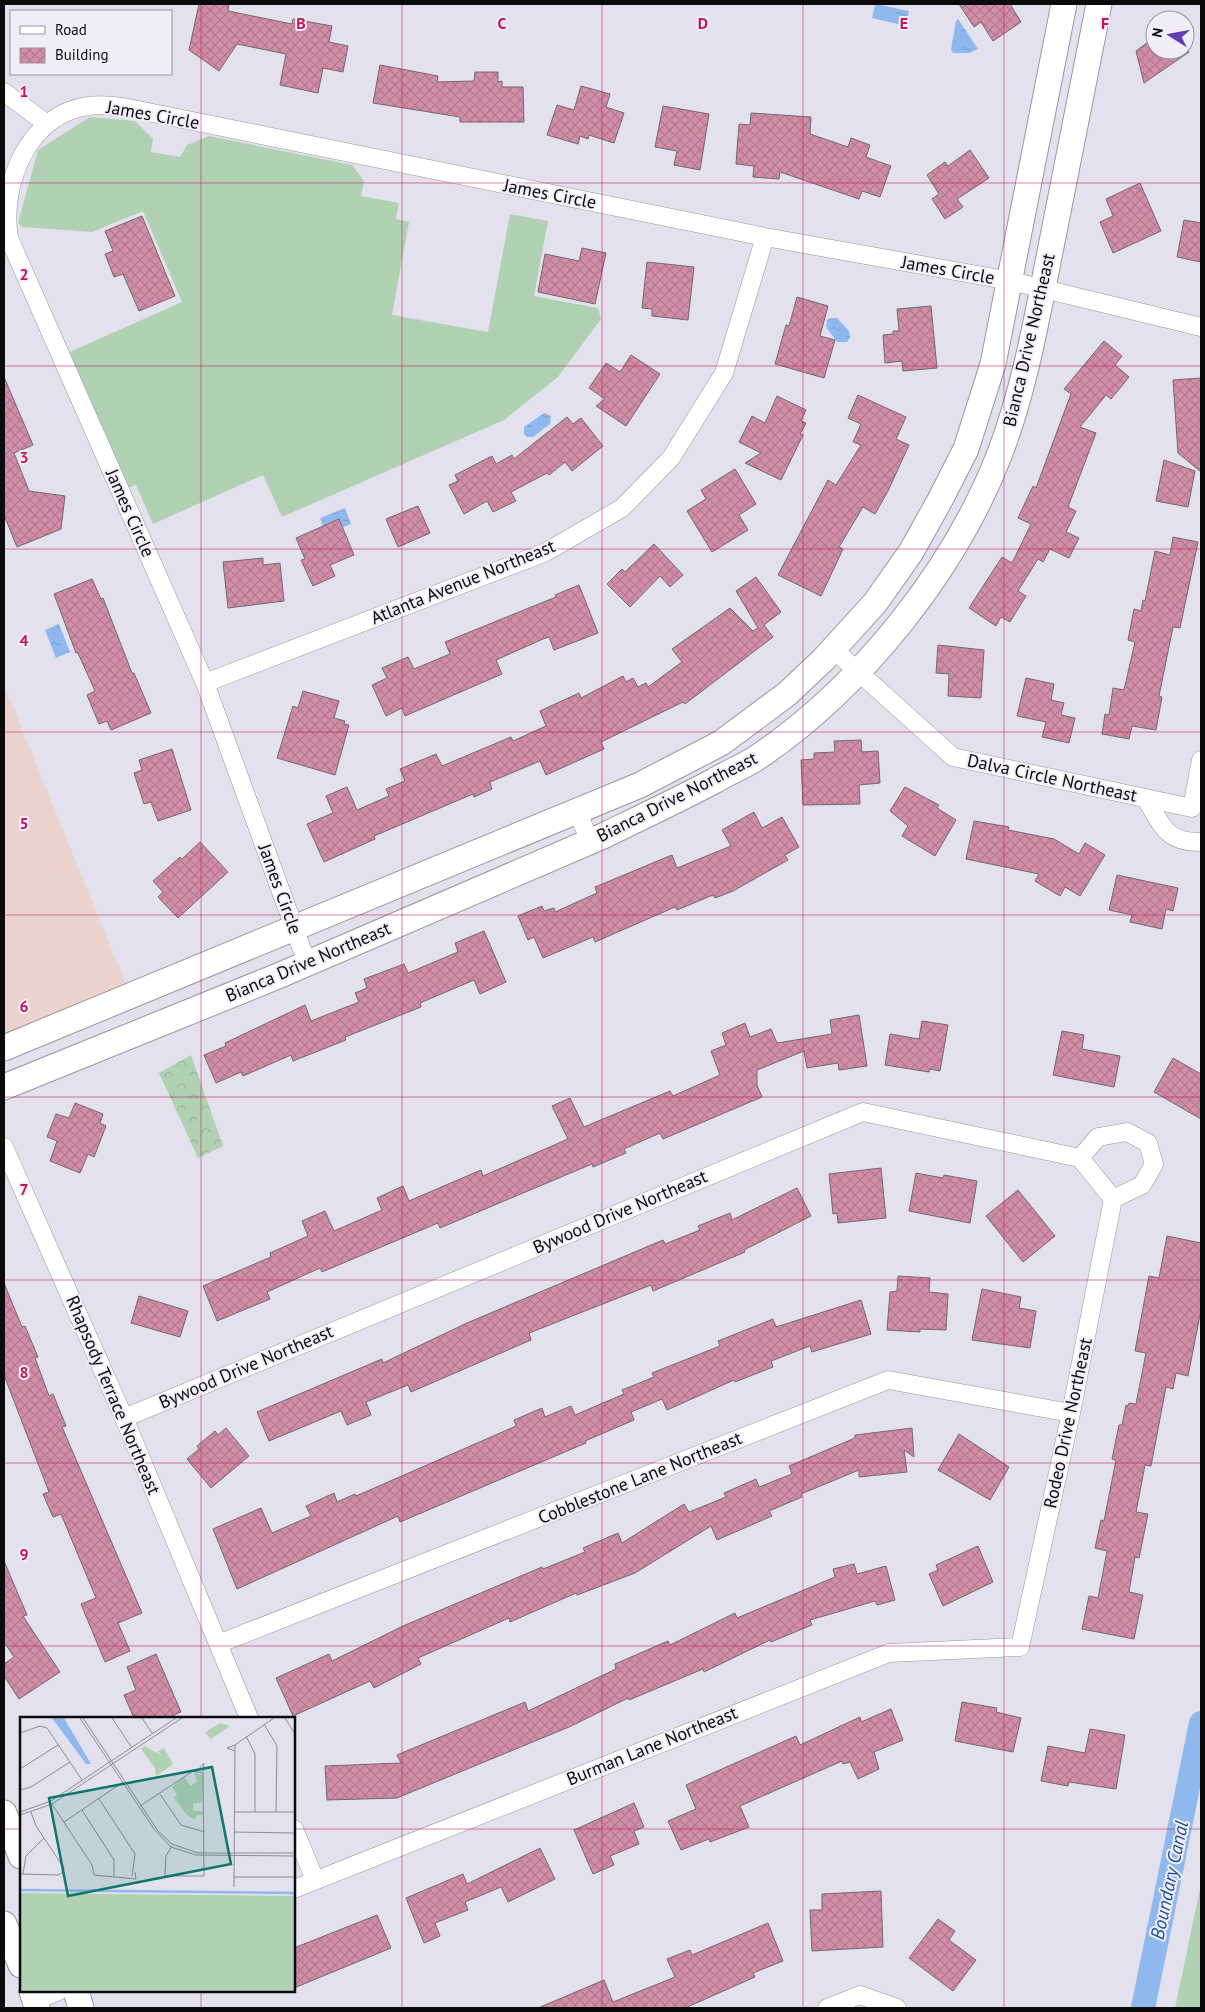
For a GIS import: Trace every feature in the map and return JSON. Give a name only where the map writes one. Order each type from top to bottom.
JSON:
[{"type":"street","name":"Bianca Drive Northeast","points":[[4,1048],[640,785],[720,742],[787,694],[833,649],[875,603],[910,552],[966,449],[993,364],[1064,4]]},
{"type":"street","name":"Bianca Drive Northeast","points":[[4,1087],[308,963],[590,842],[647,815],[754,759],[815,713],[857,671],[934,580],[967,525],[1000,453],[1019,396],[1099,4]]},
{"type":"street","points":[[4,92],[47,124]]},
{"type":"street","name":"James Circle","points":[[308,963],[293,927],[205,683],[9,238],[5,224],[8,170],[34,134],[58,116],[87,106],[123,107],[765,237],[1010,282],[1201,328]]},
{"type":"street","name":"Atlanta Avenue Northeast","points":[[205,683],[546,552],[622,508],[671,458],[724,373],[765,237]]},
{"type":"street","name":"Dalva Circle Northeast","points":[[833,649],[953,757],[1192,808],[1200,770]]},
{"type":"street","points":[[1146,799],[1165,831],[1184,842],[1201,842]]},
{"type":"street","points":[[576,810],[590,842]]},
{"type":"street","name":"Bywood Drive Northeast","points":[[124,1418],[863,1112],[1080,1158]]},
{"type":"street","points":[[1127,1132],[1148,1143],[1154,1164],[1142,1185],[1113,1199],[1080,1158],[1098,1137],[1127,1132]]},
{"type":"street","name":"Rhapsody Terrace Northeast","points":[[4,1147],[124,1418],[249,1717]]},
{"type":"street","name":"Rodeo Drive Northeast","points":[[1020,1647],[1072,1413],[1113,1199]]},
{"type":"street","name":"Cobblestone Lane Northeast","points":[[218,1644],[888,1380],[1072,1413]]},
{"type":"street","name":"Burman Lane Northeast","points":[[295,1889],[890,1653],[1020,1647]]},
{"type":"street","points":[[4,1813],[20,1853]]},
{"type":"street","points":[[295,1831],[315,1880]]},
{"type":"street","points":[[4,1924],[20,1963]]},
{"type":"street","points":[[35,2000],[56,1992]]},
{"type":"street","points":[[76,1992],[82,2008]]},
{"type":"street","points":[[827,2008],[860,1995],[897,2008]]},
{"type":"shaded area","points":[[4,685],[126,985],[4,1036]]},
{"type":"green space","points":[[90,117],[135,121],[153,139],[151,152],[180,157],[187,145],[209,136],[352,165],[364,181],[361,196],[399,203],[396,219],[409,222],[392,315],[488,332],[510,214],[548,221],[534,296],[598,308],[601,319],[558,377],[504,420],[282,517],[263,475],[153,524],[136,485],[122,490],[63,355],[182,302],[143,211],[92,232],[22,227],[18,223],[38,150]]},
{"type":"green space","points":[[191,1055],[223,1146],[198,1158],[159,1073]]},
{"type":"green space","points":[[1201,1884],[1201,2008],[1175,2008]]},
{"type":"water","points":[[875,4],[909,11],[906,26],[872,18]]},
{"type":"water","points":[[958,19],[978,49],[970,53],[953,53],[951,49]]},
{"type":"water","points":[[837,318],[849,331],[850,337],[847,342],[837,342],[826,327],[827,320]]},
{"type":"water","points":[[544,413],[551,416],[550,424],[533,437],[527,437],[524,434],[524,427]]},
{"type":"water","points":[[345,508],[351,524],[326,534],[320,518]]},
{"type":"water","points":[[59,624],[70,652],[56,658],[45,630]]},
{"type":"building","points":[[199,4],[229,4],[228,11],[292,24],[293,19],[332,26],[329,42],[348,46],[343,72],[323,68],[318,93],[280,85],[286,54],[237,44],[219,71],[189,50]]},
{"type":"building","points":[[959,4],[1010,4],[1021,22],[993,41],[981,22],[974,27]]},
{"type":"building","points":[[1145,44],[1145,60],[1177,60],[1144,83],[1136,51]]},
{"type":"building","points":[[380,65],[438,76],[437,82],[474,81],[475,72],[498,72],[498,82],[502,81],[502,87],[523,87],[524,122],[460,122],[460,117],[373,103]]},
{"type":"building","points":[[581,86],[610,94],[606,107],[624,113],[614,143],[589,135],[588,139],[580,136],[578,144],[547,135],[557,105],[574,110]]},
{"type":"building","points":[[663,106],[709,114],[700,170],[674,165],[677,151],[655,147]]},
{"type":"building","points":[[751,113],[811,117],[810,134],[848,147],[851,138],[870,145],[866,157],[891,166],[880,197],[862,191],[859,199],[780,172],[779,179],[753,177],[754,166],[736,164],[739,124],[750,125]]},
{"type":"building","points":[[970,150],[989,178],[957,199],[963,207],[945,219],[932,199],[939,194],[927,175],[945,162],[948,166]]},
{"type":"building","points":[[1140,183],[1161,231],[1113,253],[1100,222],[1113,216],[1106,199]]},
{"type":"building","points":[[142,216],[175,296],[139,311],[123,274],[114,277],[105,254],[113,251],[105,231]]},
{"type":"building","points":[[1184,220],[1201,223],[1201,262],[1177,257]]},
{"type":"building","points":[[582,248],[606,253],[595,304],[538,292],[545,254],[579,261]]},
{"type":"building","points":[[647,262],[694,267],[688,320],[652,316],[652,309],[642,308]]},
{"type":"building","points":[[797,297],[828,306],[820,336],[835,340],[824,378],[775,364],[786,325],[789,326]]},
{"type":"building","points":[[931,306],[937,368],[903,371],[902,361],[885,363],[883,335],[899,331],[897,309]]},
{"type":"building","points":[[1104,341],[1122,356],[1115,365],[1129,377],[1111,399],[1106,395],[1080,427],[1096,433],[1068,507],[1076,511],[1066,532],[1079,538],[1069,558],[1050,549],[1043,562],[1038,559],[1018,591],[1026,596],[1010,622],[1001,617],[996,626],[969,608],[1002,557],[1012,563],[1031,524],[1018,518],[1033,486],[1036,488],[1071,394],[1064,389]]},
{"type":"building","points":[[631,355],[660,374],[626,426],[596,406],[605,399],[589,388],[606,363],[620,372]]},
{"type":"building","points":[[4,377],[33,445],[14,453],[29,491],[65,496],[61,529],[17,547],[4,515]]},
{"type":"building","points":[[1201,378],[1201,472],[1178,453],[1173,380]]},
{"type":"building","points":[[858,395],[906,417],[896,439],[909,445],[875,514],[863,507],[839,547],[843,549],[821,596],[778,575],[828,480],[836,485],[861,445],[853,442],[861,424],[848,418]]},
{"type":"building","points":[[777,396],[806,410],[801,421],[806,423],[800,434],[803,435],[781,480],[745,463],[761,453],[739,442],[752,416],[765,423]]},
{"type":"building","points":[[567,417],[573,424],[581,418],[603,446],[572,471],[565,462],[549,475],[547,473],[511,492],[516,501],[493,512],[487,501],[464,514],[449,485],[458,481],[455,475],[492,456],[496,464],[512,455],[514,459]]},
{"type":"building","points":[[1164,460],[1195,471],[1188,507],[1156,501]]},
{"type":"building","points":[[735,469],[756,504],[739,515],[748,530],[712,552],[687,511],[706,499],[701,490]]},
{"type":"building","points":[[418,506],[430,533],[398,547],[386,519]]},
{"type":"building","points":[[339,519],[354,555],[330,565],[335,576],[313,586],[301,560],[305,559],[296,538]]},
{"type":"building","points":[[1173,537],[1198,542],[1180,628],[1173,627],[1159,696],[1162,697],[1156,730],[1132,726],[1129,739],[1102,734],[1105,714],[1109,715],[1113,688],[1124,690],[1135,642],[1128,640],[1134,609],[1141,611],[1143,600],[1145,601],[1155,551],[1170,555]]},
{"type":"building","points":[[654,544],[683,575],[670,587],[660,576],[630,607],[607,584],[622,569],[625,572]]},
{"type":"building","points":[[263,558],[263,565],[280,563],[284,601],[228,608],[223,562]]},
{"type":"building","points":[[756,577],[781,612],[764,625],[773,637],[685,704],[683,702],[601,742],[604,749],[546,775],[540,761],[490,782],[492,789],[474,797],[473,794],[374,836],[375,839],[324,862],[307,824],[333,813],[326,796],[347,787],[357,810],[389,796],[386,789],[405,781],[400,769],[436,754],[442,766],[511,737],[513,741],[546,726],[540,711],[579,693],[581,698],[623,676],[626,682],[633,678],[638,687],[646,683],[648,687],[682,662],[672,649],[730,608],[753,631],[758,628],[736,591]]},
{"type":"building","points":[[92,579],[101,599],[103,598],[132,673],[134,673],[151,713],[111,730],[107,721],[99,724],[87,695],[95,691],[78,653],[76,653],[54,594]]},
{"type":"building","points":[[579,585],[598,633],[554,650],[549,637],[543,639],[496,660],[502,674],[405,716],[402,708],[386,716],[372,685],[387,678],[382,668],[408,657],[414,669],[450,654],[445,642],[556,597],[555,595]]},
{"type":"building","points":[[938,645],[984,650],[981,698],[948,696],[949,674],[936,673]]},
{"type":"building","points":[[1026,678],[1054,684],[1051,700],[1064,703],[1061,715],[1075,718],[1069,743],[1042,737],[1046,722],[1017,716]]},
{"type":"building","points":[[303,691],[339,701],[334,718],[345,721],[344,724],[349,725],[335,775],[277,758],[293,706],[298,708]]},
{"type":"building","points":[[861,740],[862,752],[878,751],[880,783],[859,785],[860,804],[803,805],[801,760],[814,759],[814,753],[835,752],[834,741]]},
{"type":"building","points":[[172,749],[191,810],[158,821],[151,802],[144,804],[134,773],[142,770],[139,760]]},
{"type":"building","points":[[905,787],[939,805],[937,808],[956,820],[935,856],[902,836],[908,826],[890,811]]},
{"type":"building","points":[[754,812],[762,828],[782,817],[799,847],[785,855],[788,860],[733,891],[715,898],[713,895],[677,910],[675,907],[595,942],[593,937],[543,958],[534,937],[528,940],[518,916],[542,906],[544,911],[554,908],[555,912],[597,893],[595,887],[672,855],[677,868],[731,846],[722,830]]},
{"type":"building","points":[[974,821],[1009,827],[1008,830],[1054,839],[1079,854],[1085,843],[1105,855],[1080,896],[1065,887],[1060,896],[1035,881],[1039,874],[966,859]]},
{"type":"building","points":[[200,842],[228,872],[178,918],[158,897],[163,892],[153,881],[180,857],[182,859]]},
{"type":"building","points":[[1117,875],[1178,888],[1173,911],[1166,909],[1162,929],[1130,922],[1132,915],[1109,910]]},
{"type":"building","points":[[484,931],[506,982],[480,994],[474,980],[420,1003],[421,1007],[345,1037],[346,1040],[293,1061],[291,1055],[243,1076],[241,1072],[216,1083],[204,1055],[226,1046],[225,1043],[305,1005],[311,1021],[359,1002],[355,993],[367,988],[364,979],[404,964],[408,973],[458,952],[455,943]]},
{"type":"building","points":[[859,1015],[867,1066],[839,1070],[838,1063],[807,1068],[804,1051],[757,1070],[757,1085],[762,1097],[663,1139],[660,1133],[624,1149],[626,1153],[593,1167],[592,1164],[440,1228],[438,1223],[322,1272],[320,1268],[267,1292],[270,1299],[217,1321],[203,1286],[271,1257],[270,1253],[308,1236],[302,1221],[325,1211],[334,1231],[382,1210],[377,1198],[403,1186],[409,1201],[481,1170],[483,1176],[568,1139],[552,1106],[570,1098],[584,1127],[670,1091],[673,1096],[720,1075],[711,1051],[726,1045],[722,1033],[745,1023],[750,1037],[771,1029],[777,1043],[832,1034],[830,1020]]},
{"type":"building","points":[[922,1021],[948,1025],[940,1071],[930,1069],[929,1072],[885,1065],[890,1034],[919,1039]]},
{"type":"building","points":[[1062,1031],[1084,1035],[1082,1049],[1120,1056],[1114,1087],[1053,1075]]},
{"type":"building","points":[[1173,1058],[1201,1074],[1201,1119],[1154,1092]]},
{"type":"building","points":[[75,1103],[103,1114],[100,1123],[106,1126],[94,1157],[88,1154],[80,1173],[50,1161],[57,1141],[47,1137],[56,1114],[69,1118]]},
{"type":"building","points":[[881,1168],[886,1218],[838,1223],[837,1213],[833,1214],[829,1174]]},
{"type":"building","points":[[916,1173],[943,1178],[944,1175],[977,1181],[970,1223],[909,1211]]},
{"type":"building","points":[[797,1188],[811,1216],[744,1250],[745,1252],[653,1291],[651,1285],[529,1333],[531,1340],[411,1392],[408,1385],[366,1402],[371,1415],[347,1425],[341,1411],[269,1441],[257,1412],[382,1359],[383,1363],[467,1323],[663,1240],[665,1244],[700,1230],[698,1226],[730,1213],[732,1220]]},
{"type":"building","points":[[1018,1190],[1055,1236],[1023,1262],[986,1216]]},
{"type":"building","points":[[1167,1236],[1201,1243],[1201,1310],[1188,1376],[1176,1373],[1173,1389],[1166,1387],[1151,1466],[1145,1465],[1136,1512],[1148,1514],[1139,1558],[1135,1557],[1129,1592],[1143,1595],[1134,1639],[1082,1629],[1089,1596],[1098,1598],[1107,1551],[1095,1548],[1101,1520],[1104,1521],[1116,1460],[1112,1459],[1119,1425],[1122,1425],[1126,1405],[1128,1406],[1129,1403],[1136,1404],[1146,1353],[1135,1351],[1149,1276],[1159,1278]]},
{"type":"building","points":[[898,1276],[930,1278],[929,1292],[948,1294],[946,1330],[920,1329],[920,1332],[887,1330],[890,1292],[897,1291]]},
{"type":"building","points":[[4,1283],[22,1327],[25,1326],[38,1357],[35,1358],[49,1396],[53,1394],[66,1426],[62,1427],[142,1613],[118,1623],[130,1651],[105,1662],[81,1604],[96,1598],[61,1514],[53,1517],[43,1494],[49,1492],[4,1375]]},
{"type":"building","points":[[982,1289],[1021,1297],[1019,1308],[1036,1311],[1030,1348],[972,1340]]},
{"type":"building","points":[[139,1296],[188,1311],[180,1337],[131,1323]]},
{"type":"building","points":[[861,1300],[871,1334],[812,1352],[810,1346],[771,1361],[773,1367],[735,1382],[734,1380],[667,1410],[662,1399],[631,1412],[634,1420],[585,1441],[586,1443],[400,1522],[398,1516],[237,1589],[213,1529],[261,1508],[272,1533],[311,1516],[306,1506],[334,1493],[337,1502],[355,1494],[356,1496],[516,1426],[514,1420],[542,1408],[545,1417],[571,1406],[575,1415],[624,1394],[622,1390],[654,1377],[652,1373],[720,1346],[718,1341],[773,1319],[776,1327]]},
{"type":"building","points":[[226,1428],[249,1456],[211,1488],[187,1459],[199,1449],[197,1446],[215,1431],[218,1435]]},
{"type":"building","points":[[912,1428],[914,1457],[904,1450],[907,1472],[859,1477],[859,1470],[801,1494],[802,1497],[769,1511],[772,1516],[717,1540],[711,1526],[635,1573],[577,1595],[576,1593],[510,1622],[509,1618],[418,1658],[421,1664],[374,1688],[370,1681],[293,1716],[276,1678],[329,1654],[332,1661],[403,1626],[542,1567],[543,1569],[585,1552],[583,1548],[618,1533],[622,1543],[684,1504],[689,1512],[726,1497],[724,1493],[756,1479],[759,1487],[792,1474],[789,1466],[855,1438],[855,1435]]},
{"type":"building","points":[[959,1434],[1009,1467],[990,1500],[938,1470]]},
{"type":"building","points":[[978,1546],[993,1582],[943,1606],[929,1574],[938,1570],[936,1565]]},
{"type":"building","points":[[4,1561],[27,1615],[23,1616],[60,1672],[19,1699],[4,1676],[4,1664],[14,1657],[4,1642]]},
{"type":"building","points":[[854,1564],[857,1574],[886,1566],[895,1600],[877,1605],[875,1601],[810,1620],[812,1625],[771,1642],[770,1640],[704,1672],[703,1669],[629,1700],[628,1698],[569,1727],[397,1798],[327,1800],[325,1766],[401,1763],[397,1755],[525,1702],[528,1711],[616,1669],[615,1664],[668,1641],[670,1645],[735,1613],[737,1618],[835,1577],[833,1569]]},
{"type":"building","points":[[156,1654],[181,1712],[169,1717],[134,1717],[124,1695],[136,1690],[127,1667]]},
{"type":"building","points":[[962,1702],[997,1708],[996,1712],[1021,1718],[1013,1752],[955,1741]]},
{"type":"building","points":[[891,1709],[903,1740],[874,1752],[879,1769],[858,1779],[850,1762],[843,1764],[842,1761],[740,1806],[749,1827],[710,1842],[709,1839],[681,1850],[668,1821],[696,1809],[686,1785],[796,1736],[800,1745],[860,1717],[861,1722]]},
{"type":"building","points":[[1090,1729],[1125,1735],[1116,1789],[1069,1782],[1068,1786],[1041,1781],[1048,1746],[1085,1753]]},
{"type":"building","points":[[634,1803],[644,1827],[634,1831],[639,1844],[610,1856],[614,1865],[593,1874],[574,1830]]},
{"type":"building","points":[[540,1848],[555,1879],[508,1902],[501,1887],[465,1902],[468,1910],[435,1923],[440,1936],[424,1943],[406,1898],[463,1874],[467,1884]]},
{"type":"building","points":[[881,1891],[883,1947],[812,1951],[810,1910],[822,1910],[822,1894]]},
{"type":"building","points":[[377,1915],[391,1948],[295,1988],[295,1948]]},
{"type":"building","points":[[938,1919],[955,1931],[949,1940],[976,1960],[953,1991],[909,1958]]},
{"type":"building","points":[[768,1923],[783,1961],[753,1973],[755,1977],[685,2008],[538,2008],[604,1980],[613,2002],[675,1977],[667,1959],[690,1950],[692,1955]]},
{"type":"waterway","name":"Boundary Canal","points":[[1143,2008],[1201,1723]]}]
